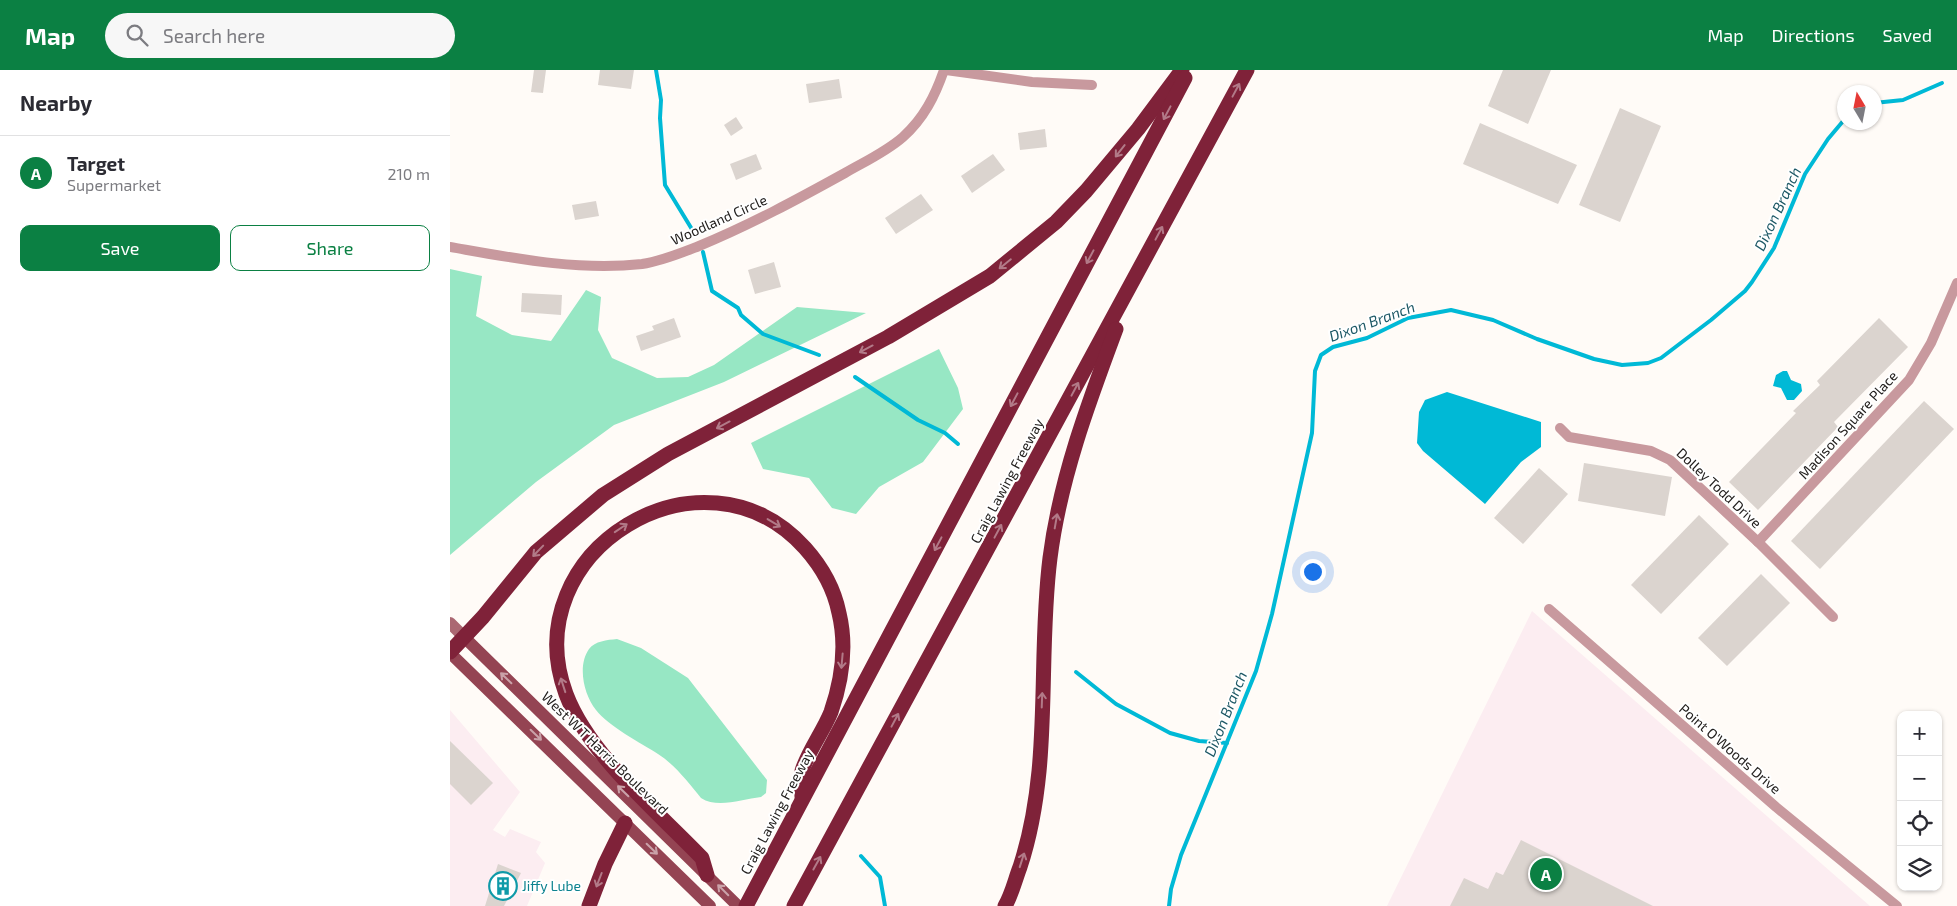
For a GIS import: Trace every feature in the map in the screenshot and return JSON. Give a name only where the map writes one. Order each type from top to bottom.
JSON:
[{"type":"highway","points":[[450,652],[536,552],[603,495],[668,454],[904,328],[997,271],[1056,222],[1086,191],[1132,136],[1182,70]]},
{"type":"highway","name":"Craig Lawing Freeway","points":[[746,906],[1189,70]]},
{"type":"highway","name":"Craig Lawing Freeway","points":[[794,906],[1247,70]]},
{"type":"highway","points":[[1005,906],[1024,855],[1034,814],[1039,773],[1048,587],[1056,518],[1075,442],[1136,276]]},
{"type":"highway","points":[[707,875],[702,858],[602,754],[574,712],[561,678],[558,633],[560,616],[569,590],[588,557],[605,539],[622,526],[640,516],[676,505],[719,503],[761,515],[782,527],[798,540],[827,577],[840,614],[843,660],[831,713],[802,772],[802,799]]},
{"type":"highway","points":[[590,906],[605,864],[625,823]]},
{"type":"main road","name":"West W T Harris Boulevard","points":[[450,623],[738,906]]},
{"type":"main road","points":[[450,652],[710,906]]},
{"type":"street","points":[[945,70],[1032,82],[1092,85]]},
{"type":"street","name":"Woodland Circle","points":[[450,247],[516,258],[586,266],[643,264],[674,256],[753,222],[820,187],[892,145],[919,121],[927,110],[945,70]]},
{"type":"street","name":"Madison Square Place","points":[[1758,542],[1909,380],[1931,343],[1957,283]]},
{"type":"street","name":"Madison Square Place","points":[[1944,314],[1957,295]]},
{"type":"street","name":"Dolley Todd Drive","points":[[1560,428],[1569,437],[1661,454],[1758,542],[1833,618]]},
{"type":"street","name":"Point O'Woods Drive","points":[[1549,608],[1776,808],[1897,906]]},
{"type":"shaded area","points":[[1532,611],[1870,906],[1387,906]]},
{"type":"shaded area","points":[[450,710],[520,792],[493,830],[505,837],[510,829],[541,842],[536,852],[545,863],[527,906],[450,906]]},
{"type":"green space","points":[[450,269],[482,276],[476,316],[512,335],[551,341],[586,290],[601,297],[598,330],[612,358],[657,378],[688,377],[714,365],[797,307],[866,313],[724,382],[614,425],[536,482],[450,555]]},
{"type":"green space","points":[[939,349],[958,388],[963,409],[923,462],[879,487],[856,514],[832,508],[809,478],[763,469],[751,443]]},
{"type":"green space","points":[[617,639],[641,648],[688,678],[767,780],[766,793],[761,797],[722,803],[715,803],[701,798],[681,774],[664,758],[616,728],[601,716],[592,704],[585,689],[583,664],[585,656],[594,644]]},
{"type":"water","points":[[1787,371],[1791,380],[1801,384],[1802,391],[1794,400],[1787,400],[1781,388],[1773,386],[1776,375]]},
{"type":"water","points":[[1447,392],[1541,422],[1541,447],[1521,462],[1485,504],[1423,451],[1417,443],[1419,412],[1425,400]]},
{"type":"building","points":[[534,70],[546,70],[543,93],[531,92]]},
{"type":"building","points":[[600,70],[634,70],[631,89],[598,85]]},
{"type":"building","points":[[1503,70],[1551,70],[1528,124],[1488,106]]},
{"type":"building","points":[[839,79],[842,98],[809,103],[806,84]]},
{"type":"building","points":[[1620,108],[1661,126],[1620,222],[1579,205]]},
{"type":"building","points":[[736,117],[743,128],[731,136],[724,125]]},
{"type":"building","points":[[1480,123],[1577,165],[1558,204],[1463,164]]},
{"type":"building","points":[[1045,129],[1047,147],[1020,150],[1018,133]]},
{"type":"building","points":[[756,154],[762,169],[736,180],[730,164]]},
{"type":"building","points":[[993,154],[1005,170],[972,193],[961,176]]},
{"type":"building","points":[[921,194],[933,210],[896,234],[885,218]]},
{"type":"building","points":[[596,201],[599,216],[575,220],[572,205]]},
{"type":"building","points":[[774,262],[781,287],[755,294],[748,270]]},
{"type":"building","points":[[522,293],[562,295],[561,315],[521,312]]},
{"type":"building","points":[[674,318],[681,337],[641,351],[636,336],[654,330],[652,326]]},
{"type":"building","points":[[1879,318],[1908,347],[1834,422],[1838,427],[1758,510],[1729,482],[1796,413],[1793,411],[1820,385],[1817,381]]},
{"type":"building","points":[[1924,401],[1954,429],[1820,569],[1791,541]]},
{"type":"building","points":[[1584,463],[1672,477],[1665,516],[1578,501]]},
{"type":"building","points":[[1539,468],[1568,494],[1523,544],[1494,518]]},
{"type":"building","points":[[1699,515],[1729,544],[1661,614],[1631,585]]},
{"type":"building","points":[[1761,574],[1790,603],[1727,666],[1698,638]]},
{"type":"building","points":[[450,741],[493,783],[471,805],[450,784]]},
{"type":"building","points":[[1521,840],[1653,906],[1450,906],[1464,878],[1488,889],[1496,872],[1503,875]]},
{"type":"building","name":"Jiffy Lube","points":[[498,864],[521,873],[504,906],[485,906]]},
{"type":"waterway","points":[[656,70],[661,100],[660,118],[665,185],[693,231]]},
{"type":"waterway","name":"Dixon Branch","points":[[1882,102],[1903,100],[1942,83]]},
{"type":"waterway","name":"Dixon Branch","points":[[1169,906],[1171,889],[1181,855],[1256,671],[1272,614],[1312,433],[1315,371],[1321,355],[1333,347],[1367,338],[1408,318],[1451,310],[1493,320],[1537,339],[1594,359],[1622,365],[1648,363],[1661,358],[1711,320],[1745,291],[1752,282],[1774,248],[1805,174],[1837,128]]},
{"type":"waterway","points":[[703,252],[712,291],[738,308],[741,315],[763,334],[819,355]]},
{"type":"waterway","points":[[855,377],[918,420],[945,433],[958,444]]},
{"type":"waterway","points":[[1076,672],[1116,704],[1170,733],[1199,741],[1227,743]]},
{"type":"waterway","points":[[861,856],[880,877],[885,906]]},
{"type":"place","name":"Target","points":[[1546,874]]},
{"type":"place","name":"Jiffy Lube","points":[[503,886]]}]
